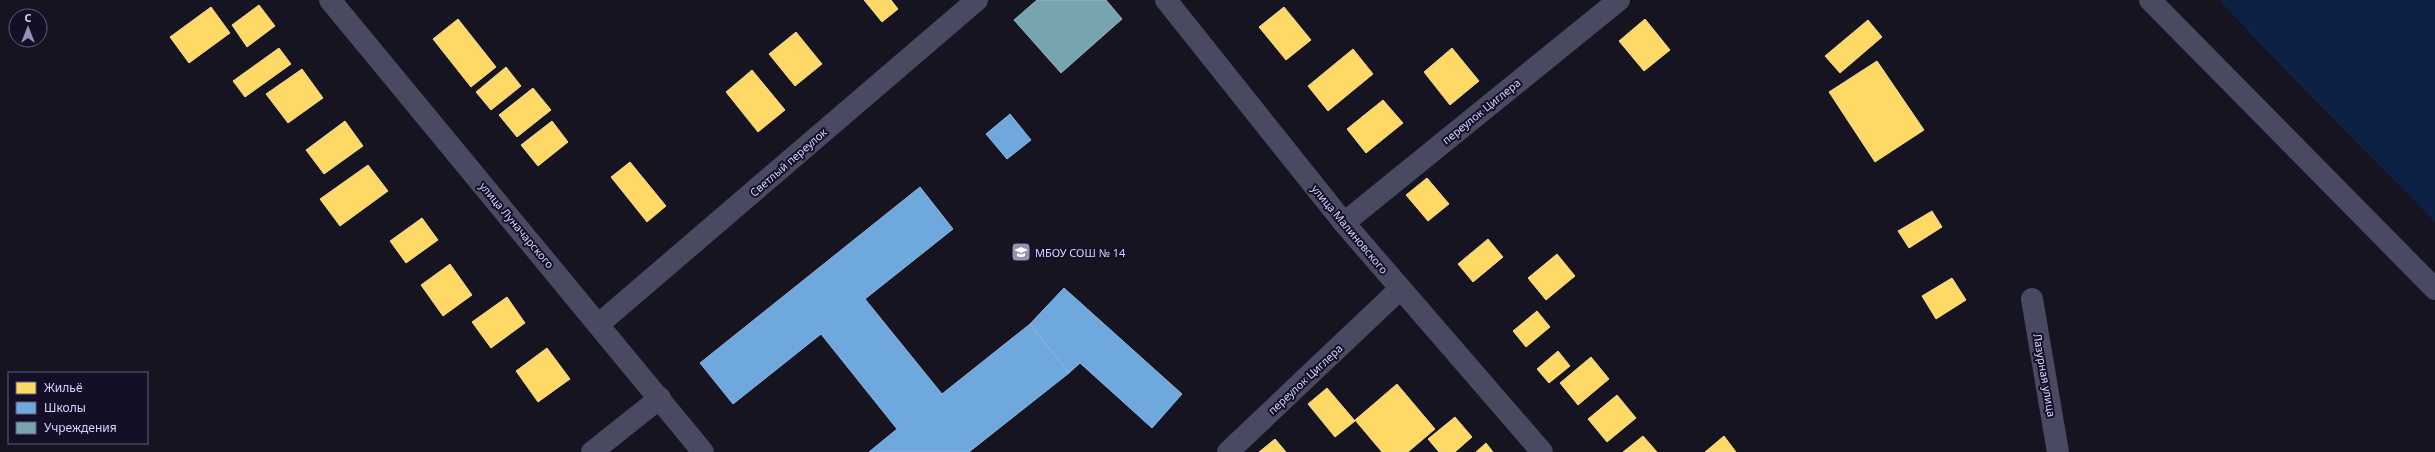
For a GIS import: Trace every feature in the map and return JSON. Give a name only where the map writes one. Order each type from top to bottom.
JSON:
[{"type":"street","name":"улица Луначарского","points":[[330,0],[660,398],[702,452]]},
{"type":"street","name":"Светлый переулок","points":[[599,324],[977,0]]},
{"type":"street","name":"улица Малиновского","points":[[1166,0],[1344,223],[1542,452]]},
{"type":"street","name":"переулок Циглера","points":[[1344,223],[1619,0]]},
{"type":"street","points":[[2150,0],[2435,289]]},
{"type":"street","name":"переулок Циглера","points":[[1228,452],[1400,289]]},
{"type":"street","name":"Лазурная улица","points":[[2032,299],[2058,452]]},
{"type":"street","points":[[592,452],[660,398]]},
{"type":"water","points":[[2219,0],[2435,0],[2435,222],[2285,70]]},
{"type":"building: Жильё","points":[[864,0],[891,0],[898,9],[882,22]]},
{"type":"building: Жильё","points":[[259,5],[275,26],[247,47],[232,25]]},
{"type":"building: Жильё","points":[[211,7],[230,33],[189,63],[170,37]]},
{"type":"building: Жильё","points":[[1284,7],[1311,40],[1286,60],[1259,27]]},
{"type":"building: Жильё","points":[[458,19],[496,67],[471,87],[433,39]]},
{"type":"building: Жильё","points":[[1645,19],[1670,50],[1644,71],[1619,41]]},
{"type":"building: Жильё","points":[[1868,20],[1882,37],[1840,73],[1825,56]]},
{"type":"building: Жильё","points":[[796,32],[822,64],[795,86],[769,54]]},
{"type":"building: Жильё","points":[[279,48],[291,64],[245,97],[233,81]]},
{"type":"building: Жильё","points":[[1452,48],[1479,81],[1450,105],[1424,72]]},
{"type":"building: Жильё","points":[[1353,49],[1373,74],[1328,111],[1308,86]]},
{"type":"building: Жильё","points":[[1877,61],[1924,130],[1875,162],[1829,92]]},
{"type":"building: Жильё","points":[[506,67],[521,86],[491,110],[476,92]]},
{"type":"building: Жильё","points":[[302,69],[323,98],[288,123],[266,94]]},
{"type":"building: Жильё","points":[[752,70],[785,110],[758,132],[726,92]]},
{"type":"building: Жильё","points":[[533,88],[551,110],[517,137],[499,115]]},
{"type":"building: Жильё","points":[[1383,100],[1403,123],[1366,153],[1347,129]]},
{"type":"building: Жильё","points":[[345,121],[363,146],[324,174],[306,150]]},
{"type":"building: Жильё","points":[[552,121],[568,142],[538,166],[521,145]]},
{"type":"building: Жильё","points":[[630,162],[666,206],[647,222],[611,177]]},
{"type":"building: Жильё","points":[[368,165],[388,191],[340,226],[320,199]]},
{"type":"building: Жильё","points":[[1427,178],[1449,204],[1428,221],[1406,195]]},
{"type":"building: Жильё","points":[[1932,211],[1942,227],[1909,248],[1898,231]]},
{"type":"building: Жильё","points":[[422,218],[438,240],[406,263],[390,241]]},
{"type":"building: Жильё","points":[[1488,239],[1503,257],[1473,282],[1458,264]]},
{"type":"building: Жильё","points":[[1557,254],[1575,276],[1546,300],[1528,278]]},
{"type":"building: Жильё","points":[[450,264],[472,295],[443,316],[421,285]]},
{"type":"building: Жильё","points":[[1952,278],[1966,300],[1936,319],[1922,296]]},
{"type":"building: Жильё","points":[[507,297],[525,323],[491,348],[472,322]]},
{"type":"building: Жильё","points":[[1537,311],[1550,327],[1526,347],[1513,331]]},
{"type":"building: Жильё","points":[[547,348],[570,379],[538,402],[516,371]]},
{"type":"building: Жильё","points":[[1558,351],[1570,366],[1549,383],[1537,369]]},
{"type":"building: Жильё","points":[[1591,357],[1609,379],[1578,405],[1560,383]]},
{"type":"building: Жильё","points":[[1397,384],[1435,429],[1408,452],[1382,452],[1355,420]]},
{"type":"building: Жильё","points":[[1327,388],[1355,421],[1335,437],[1308,404]]},
{"type":"building: Жильё","points":[[1617,395],[1636,418],[1607,442],[1588,419]]},
{"type":"building: Жильё","points":[[1455,417],[1472,437],[1455,452],[1439,452],[1428,439]]},
{"type":"building: Жильё","points":[[1643,436],[1657,452],[1623,452]]},
{"type":"building: Жильё","points":[[1724,436],[1736,452],[1705,452]]},
{"type":"building: Жильё","points":[[1275,439],[1286,452],[1259,452]]},
{"type":"building: Жильё","points":[[1486,443],[1493,452],[1476,452]]},
{"type":"building: Школы","points":[[1010,114],[1031,140],[1007,159],[986,134]]},
{"type":"building: Школы","points":[[920,187],[953,229],[865,299],[942,394],[1030,324],[1069,373],[969,452],[869,452],[897,429],[821,334],[733,404],[700,363]]},
{"type":"building: Школы","points":[[1064,288],[1182,394],[1152,428],[1080,363],[1069,373],[1030,324]]},
{"type":"building: Учреждения","points":[[1037,0],[1106,0],[1122,19],[1061,73],[1014,20]]},
{"type":"place","name":"МБОУ СОШ № 14","points":[[1021,252]]}]
